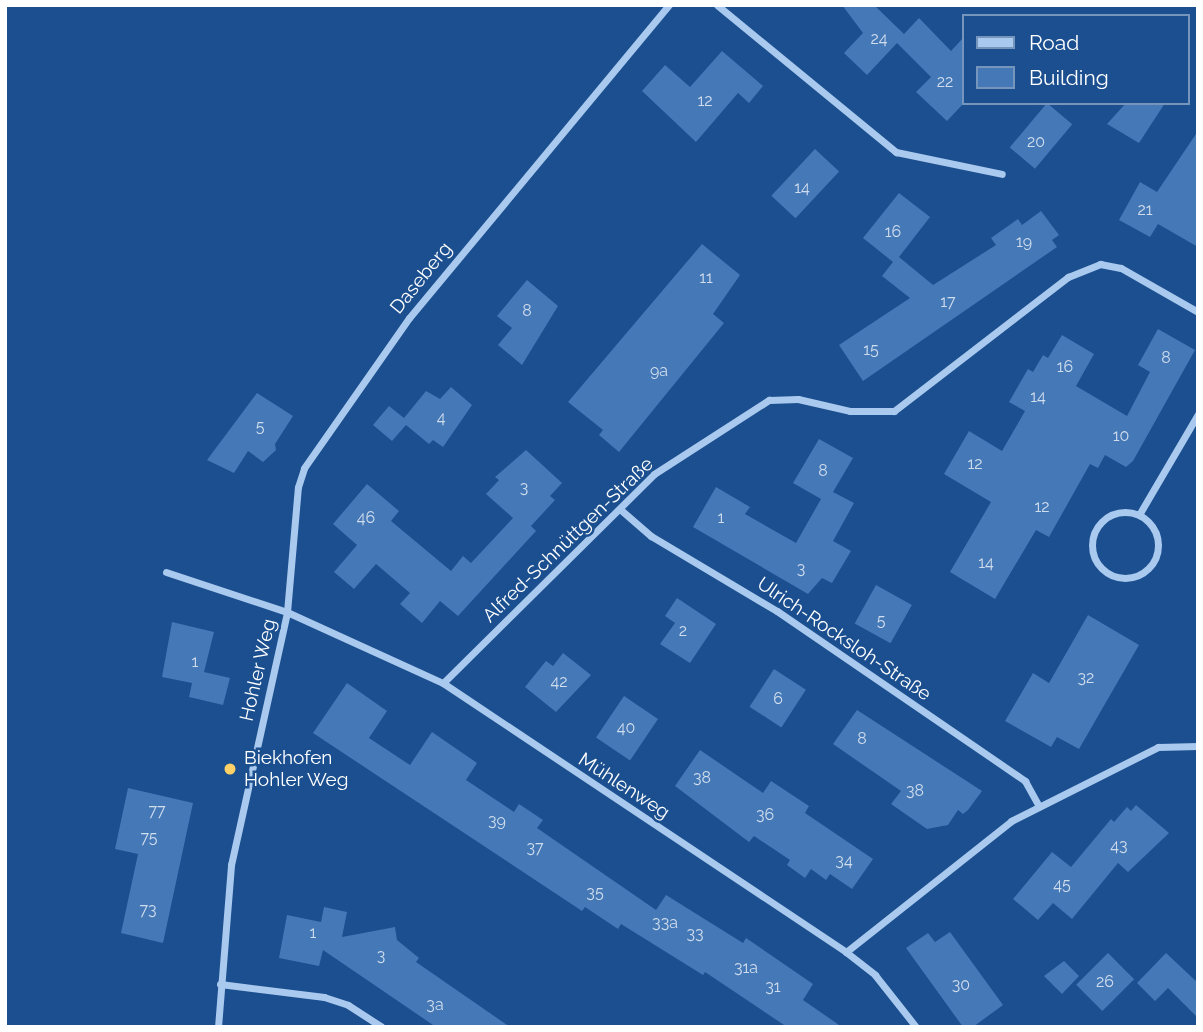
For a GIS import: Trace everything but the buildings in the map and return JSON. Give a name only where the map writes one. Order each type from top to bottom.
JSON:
[{"type":"street","name":"Daseberg","points":[[287,612],[298,487],[318,444],[409,318],[668,5]]},
{"type":"street","points":[[717,5],[896,152],[1002,174]]},
{"type":"street","name":"Alfred-Schnüttgen-Straße","points":[[443,683],[621,510],[654,474],[769,400],[798,399],[850,411],[894,411],[1068,277],[1100,264],[1121,268],[1198,312]]},
{"type":"street","points":[[1140,513],[1198,414]]},
{"type":"street","name":"Ulrich-Rocksloh-Straße","points":[[621,510],[651,536],[777,611],[1025,782],[1039,806]]},
{"type":"street","points":[[1113,512],[1140,513],[1154,528],[1153,561],[1132,580],[1115,577],[1093,556],[1092,541],[1113,512]]},
{"type":"street","name":"Hohler Weg","points":[[166,572],[287,612],[231,865],[218,1027]]},
{"type":"street","name":"Mühlenweg","points":[[287,612],[443,683],[846,952],[875,975],[916,1027]]},
{"type":"street","points":[[846,952],[970,852],[1039,806],[1158,747],[1198,746]]},
{"type":"street","points":[[220,984],[324,997],[348,1005],[382,1027]]},
{"type":"place","name":"Biekhofen Hohler Weg","points":[[230,769]]}]
